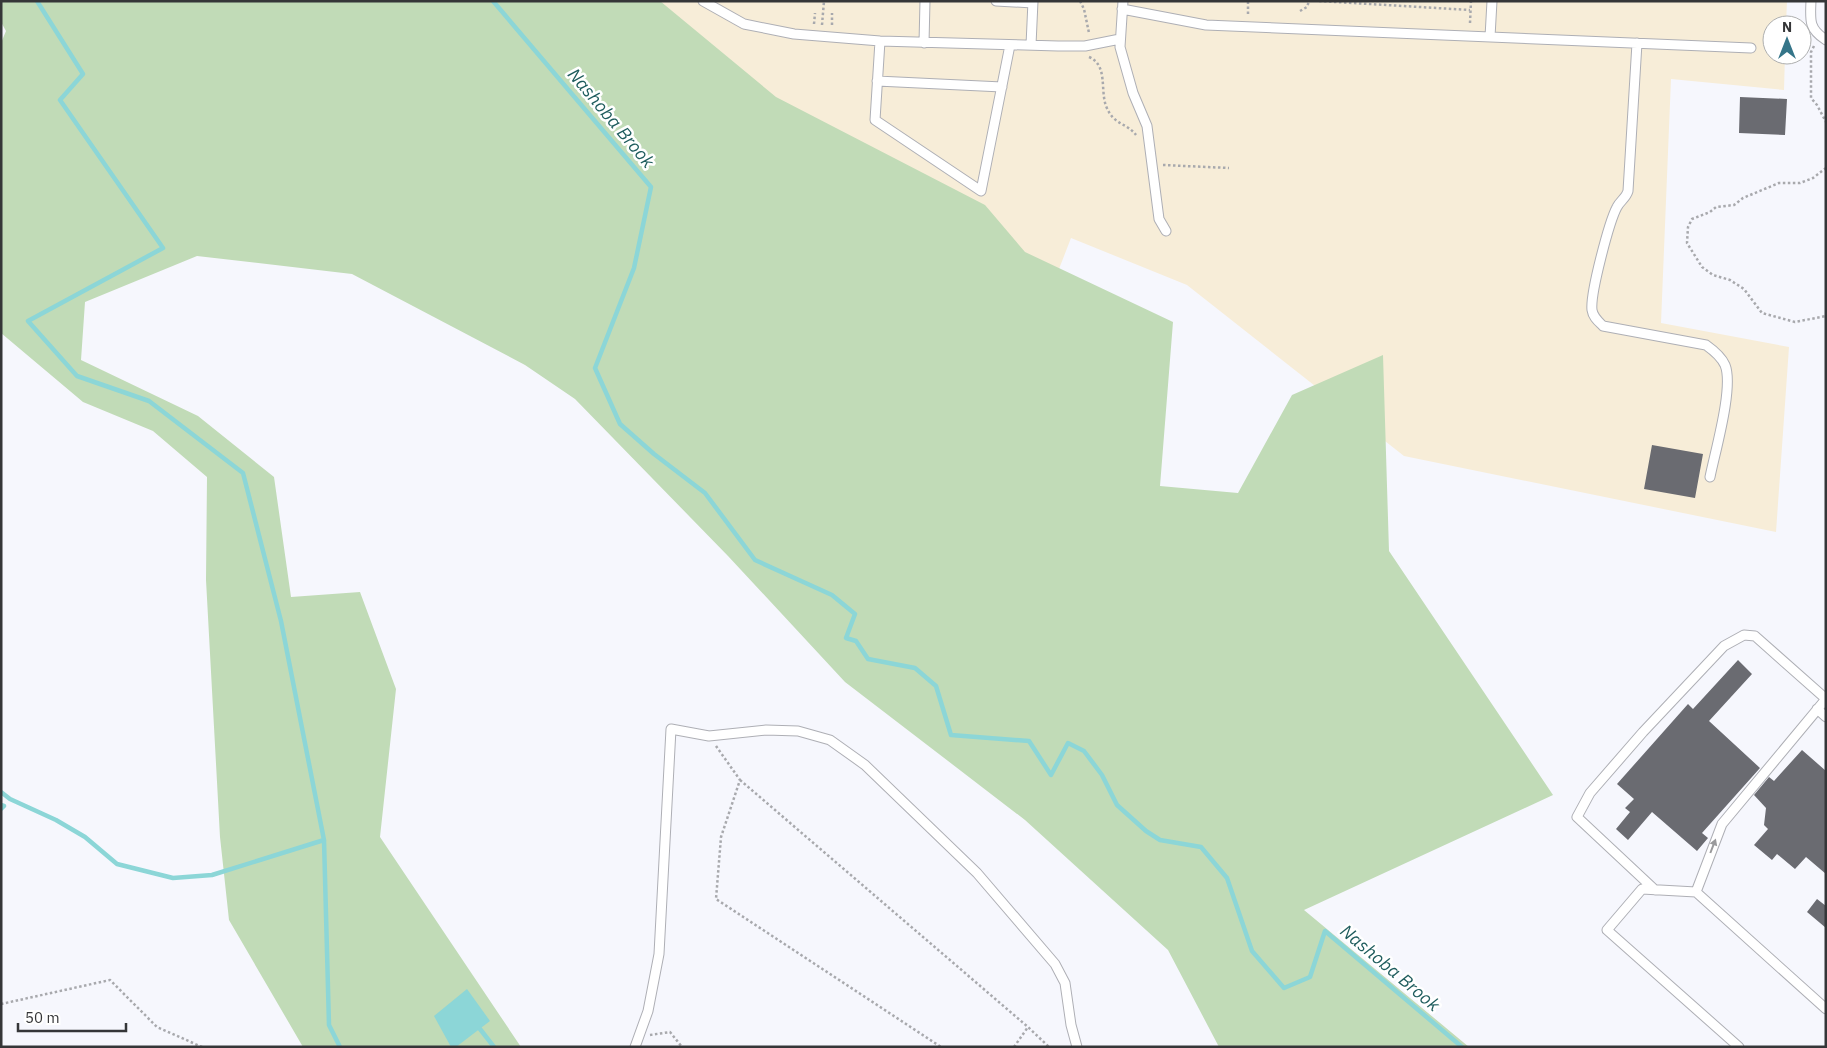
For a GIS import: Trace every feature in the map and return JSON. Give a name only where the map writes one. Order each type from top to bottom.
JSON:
[{"type":"lane","points":[[702,1],[744,24],[794,34],[880,42],[1085,46],[1120,39]]},
{"type":"lane","points":[[924,1],[924,43]]},
{"type":"lane","points":[[996,1],[1033,2],[1031,45]]},
{"type":"lane","points":[[1490,37],[1492,1]]},
{"type":"lane","points":[[1810,1],[1810,18],[1814,32],[1822,38]]},
{"type":"lane","points":[[1166,230],[1159,219],[1147,126],[1133,93],[1120,47],[1123,5],[1206,25],[1751,48]]},
{"type":"lane","points":[[880,42],[875,120],[980,191],[1010,45]]},
{"type":"lane","points":[[1636,43],[1628,191],[1626,198],[1618,206],[1611,227],[1596,283],[1592,310],[1596,320],[1603,326],[1706,345],[1715,352],[1724,364],[1728,388],[1710,477]]},
{"type":"lane","points":[[878,81],[1002,87]]},
{"type":"lane","points":[[1654,890],[1577,817],[1590,793],[1643,732],[1724,646],[1744,635],[1755,636],[1826,699],[1722,824],[1696,892]]},
{"type":"lane","points":[[1818,710],[1826,717]]},
{"type":"lane","points":[[635,1047],[648,1010],[659,954],[671,729],[709,736],[766,730],[798,731],[830,740],[866,765],[977,872],[1055,964],[1065,983],[1071,1025],[1077,1047]]},
{"type":"lane","points":[[1739,1047],[1607,930],[1642,890],[1696,892],[1826,1010]]},
{"type":"path","points":[[822,24],[824,1]]},
{"type":"path","points":[[1080,1],[1084,9],[1089,35]]},
{"type":"path","points":[[1248,1],[1248,14]]},
{"type":"path","points":[[1300,11],[1307,7],[1308,1]]},
{"type":"path","points":[[1319,1],[1470,10]]},
{"type":"path","points":[[1470,23],[1471,1]]},
{"type":"path","points":[[814,24],[815,13]]},
{"type":"path","points":[[832,13],[832,24]]},
{"type":"path","points":[[1822,38],[1811,52],[1811,98],[1818,105],[1826,122]]},
{"type":"path","points":[[1088,56],[1097,60],[1101,65],[1103,95],[1112,117],[1137,136]]},
{"type":"path","points":[[1159,165],[1229,168]]},
{"type":"path","points":[[1826,168],[1813,178],[1800,183],[1779,182],[1743,198],[1734,205],[1716,207],[1710,212],[1692,219],[1688,227],[1687,243],[1702,267],[1713,275],[1730,280],[1744,288],[1762,313],[1767,316],[1779,316],[1795,322],[1826,316]]},
{"type":"path","points":[[709,736],[740,780],[1049,1047]]},
{"type":"path","points":[[740,780],[721,837],[716,899],[941,1047]]},
{"type":"path","points":[[1,1004],[110,980],[157,1027],[202,1047]]},
{"type":"path","points":[[1014,1047],[1028,1027]]},
{"type":"path","points":[[639,1036],[670,1032],[682,1047]]},
{"type":"shaded area","points":[[546,1],[1787,1],[1786,15],[1762,15],[1762,65],[1785,65],[1784,90],[1671,79],[1661,323],[1789,347],[1776,532],[1404,456],[1187,285],[1071,238],[1047,300]]},
{"type":"green space","points":[[1,1],[660,1],[776,97],[985,205],[1025,252],[1173,322],[1160,486],[1238,493],[1292,395],[1383,355],[1389,551],[1553,795],[1304,910],[1469,1047],[1219,1047],[1168,950],[1025,820],[845,682],[728,556],[575,399],[525,365],[352,274],[197,256],[85,302],[81,360],[198,416],[274,477],[291,597],[360,592],[396,689],[380,837],[521,1047],[303,1047],[229,920],[220,837],[206,580],[207,477],[153,431],[83,402],[1,333],[1,43],[6,31],[1,22]]},
{"type":"water","points":[[467,989],[490,1021],[456,1047],[451,1047],[434,1016]]},
{"type":"building","points":[[1740,97],[1787,99],[1785,135],[1739,133]]},
{"type":"building","points":[[1652,445],[1703,454],[1695,498],[1644,489]]},
{"type":"building","points":[[1738,660],[1752,674],[1709,721],[1760,768],[1702,833],[1708,838],[1697,851],[1652,812],[1628,840],[1616,829],[1630,812],[1625,808],[1634,799],[1617,784],[1688,704],[1693,709]]},
{"type":"building","points":[[1802,750],[1826,771],[1826,874],[1806,857],[1795,869],[1777,854],[1772,860],[1754,845],[1768,829],[1764,825],[1766,808],[1754,795],[1769,777],[1774,781]]},
{"type":"building","points":[[1817,899],[1826,906],[1826,928],[1807,912]]},
{"type":"waterway","points":[[37,1],[83,74],[60,100],[163,248],[28,321],[77,376],[149,401],[243,473],[281,621],[324,840],[329,1025],[340,1047]]},
{"type":"waterway","name":"Nashoba Brook","points":[[493,1],[651,187],[634,268],[595,368],[620,424],[654,454],[705,493],[755,560],[832,595],[855,614],[846,638],[856,641],[868,659],[915,668],[936,686],[951,735],[1029,741],[1051,775],[1068,743],[1084,751],[1102,775],[1117,805],[1146,831],[1160,840],[1201,847],[1227,878],[1252,951],[1284,988],[1310,977],[1325,931],[1462,1047]]},
{"type":"waterway","points":[[1,792],[10,799],[56,820],[85,837],[117,864],[173,878],[212,875],[324,840]]},
{"type":"waterway","points":[[1,805],[4,806],[1,809]]},
{"type":"waterway","points":[[480,1029],[494,1047]]}]
